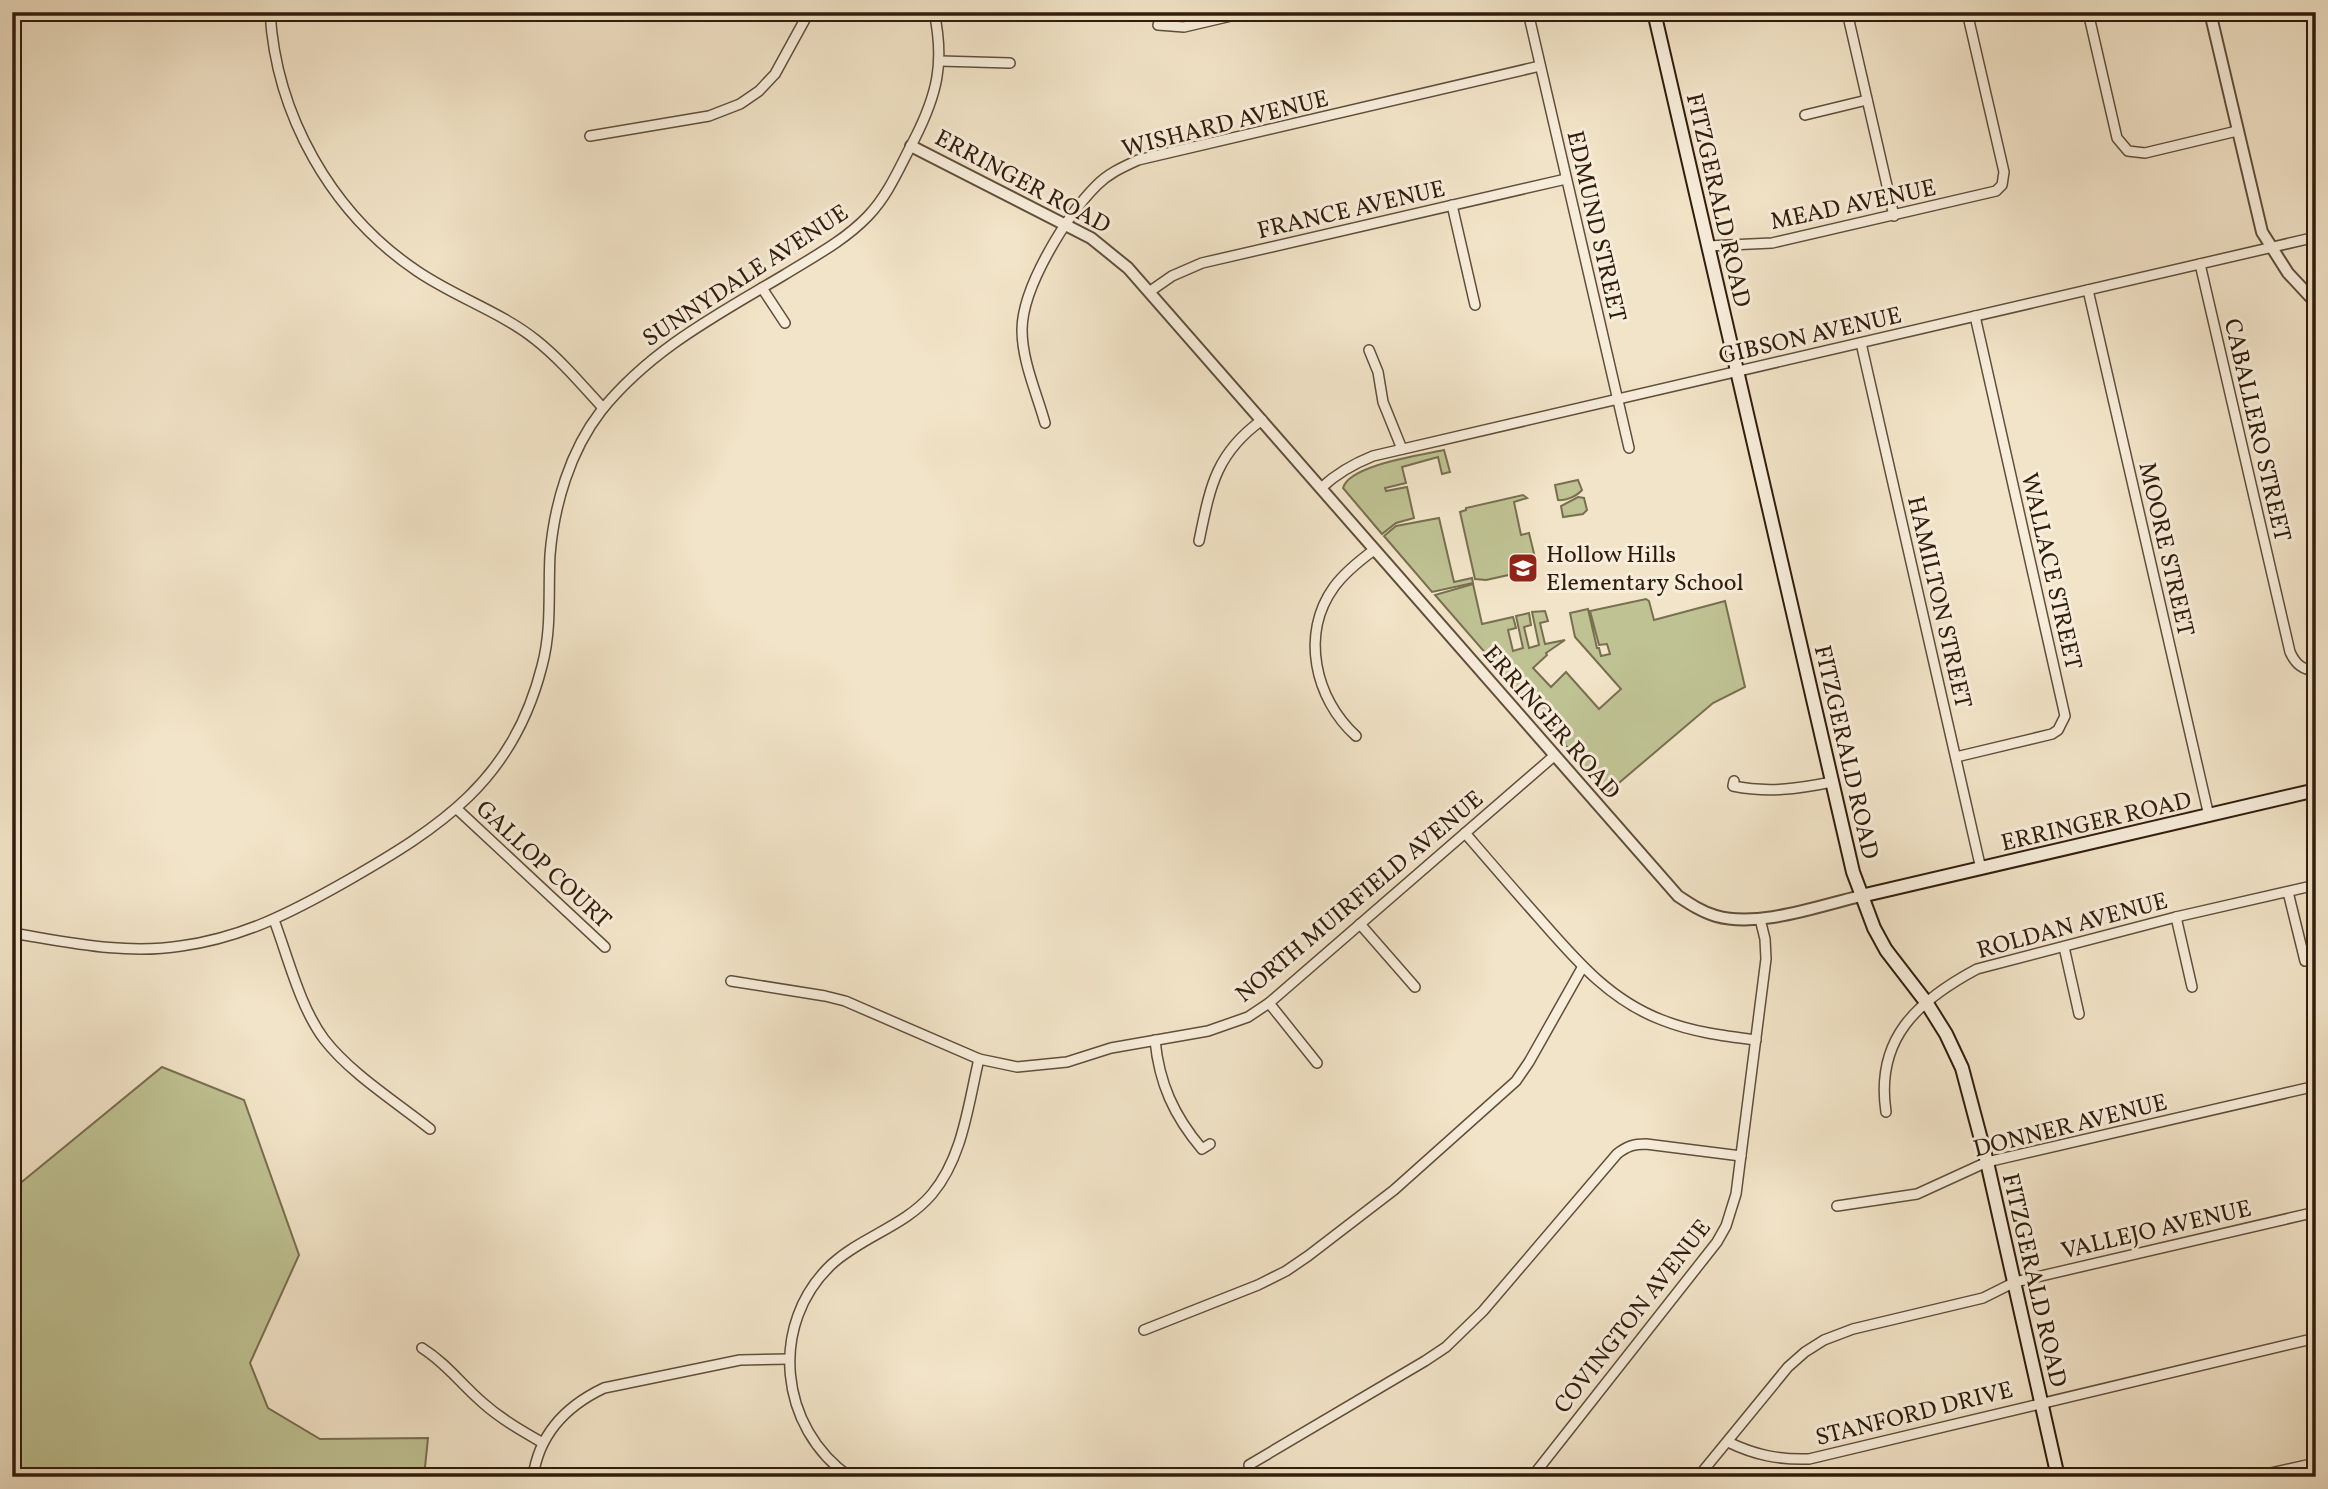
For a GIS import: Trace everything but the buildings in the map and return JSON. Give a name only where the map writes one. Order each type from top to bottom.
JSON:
[{"type":"main road","name":"FITZGERALD ROAD","points":[[1654,12],[1853,872],[1872,924],[1886,950],[1926,1002],[1946,1034],[1962,1068],[1987,1162],[2058,1477]]},
{"type":"main road","name":"ERRINGER ROAD","points":[[1861,896],[2316,790]]},
{"type":"street","points":[[270,12],[276,62],[299,131],[324,176],[353,215],[381,243],[415,270],[535,339],[603,408]]},
{"type":"street","points":[[590,136],[709,116],[740,104],[759,91],[775,74],[809,12]]},
{"type":"street","name":"SUNNYDALE AVENUE","points":[[12,933],[88,946],[144,949],[211,941],[245,932],[274,920],[396,853],[457,809],[502,757],[534,696],[544,662],[549,628],[550,558],[554,523],[575,455],[592,423],[625,383],[649,360],[676,340],[833,245],[861,223],[885,195],[933,100],[940,61],[939,34],[934,12]]},
{"type":"street","points":[[1158,25],[1184,27],[1248,12]]},
{"type":"street","name":"EDMUND STREET","points":[[1528,12],[1629,447]]},
{"type":"street","points":[[1847,12],[1894,216]]},
{"type":"street","name":"MEAD AVENUE","points":[[1708,246],[1772,243],[1996,191],[2002,185],[2004,172],[1968,12]]},
{"type":"street","points":[[2088,12],[2117,138],[2128,151],[2145,153],[2237,131]]},
{"type":"street","points":[[2210,12],[2262,232],[2288,273],[2316,303]]},
{"type":"street","points":[[940,61],[1010,63]]},
{"type":"street","name":"WISHARD AVENUE","points":[[1045,423],[1023,345],[1023,314],[1032,282],[1066,225],[1098,183],[1114,171],[1138,160],[1540,66]]},
{"type":"street","points":[[1805,115],[1867,100]]},
{"type":"street","name":"ERRINGER ROAD","points":[[911,145],[1066,225],[1110,251],[1262,420],[1678,896],[1696,908],[1738,920],[1760,919],[1861,896]]},
{"type":"street","name":"FRANCE AVENUE","points":[[1149,292],[1172,276],[1202,263],[1566,179]]},
{"type":"street","points":[[1452,205],[1475,305]]},
{"type":"street","name":"GIBSON AVENUE","points":[[1321,488],[1354,463],[1402,449],[2316,237]]},
{"type":"street","name":"CABALLERO STREET","points":[[2200,264],[2290,652],[2301,667],[2316,670]]},
{"type":"street","points":[[762,288],[785,323]]},
{"type":"street","name":"MOORE STREET","points":[[2088,290],[2209,816]]},
{"type":"street","name":"WALLACE STREET","points":[[1956,757],[2052,734],[2058,730],[2065,716],[1975,316]]},
{"type":"street","name":"HAMILTON STREET","points":[[1861,343],[1981,869]]},
{"type":"street","points":[[1369,350],[1378,372],[1383,402],[1402,449]]},
{"type":"street","points":[[1199,541],[1210,488],[1218,467],[1235,442],[1262,420]]},
{"type":"street","points":[[1356,736],[1336,715],[1324,692],[1316,667],[1315,639],[1321,614],[1333,588],[1350,568],[1374,550]]},
{"type":"street","name":"NORTH MUIRFIELD AVENUE","points":[[731,981],[845,1001],[979,1059],[999,1065],[1035,1067],[1067,1062],[1111,1048],[1226,1027],[1269,1003],[1554,756]]},
{"type":"street","points":[[1734,781],[1733,786],[1778,792],[1832,782]]},
{"type":"street","name":"GALLOP COURT","points":[[457,809],[605,947]]},
{"type":"street","points":[[1465,833],[1582,968],[1617,997],[1659,1019],[1702,1032],[1756,1040]]},
{"type":"street","name":"ROLDAN AVENUE","points":[[1886,1112],[1882,1088],[1890,1053],[1905,1024],[1926,1002],[1956,980],[1977,969],[2176,917],[2316,885]]},
{"type":"street","points":[[2288,892],[2305,961]]},
{"type":"street","points":[[2176,917],[2192,987]]},
{"type":"street","name":"COVINGTON AVENUE","points":[[1532,1477],[1717,1242],[1733,1209],[1766,959],[1760,919]]},
{"type":"street","points":[[274,920],[308,1010],[325,1040],[345,1062],[430,1129]]},
{"type":"street","points":[[1360,925],[1415,987]]},
{"type":"street","points":[[2064,947],[2080,1014]]},
{"type":"street","points":[[1144,1330],[1258,1285],[1286,1271],[1394,1190],[1516,1081],[1582,968]]},
{"type":"street","points":[[1269,1003],[1317,1063]]},
{"type":"street","points":[[1155,1040],[1160,1075],[1173,1109],[1202,1149],[1210,1143]]},
{"type":"street","points":[[850,1477],[830,1461],[807,1431],[793,1398],[789,1359],[798,1316],[819,1278],[847,1253],[919,1208],[942,1180],[958,1147],[979,1059]]},
{"type":"street","name":"DONNER AVENUE","points":[[1837,1206],[1917,1194],[1987,1162],[2316,1086]]},
{"type":"street","points":[[1249,1465],[1446,1347],[1483,1311],[1625,1147],[1646,1144],[1741,1156]]},
{"type":"street","name":"VALLEJO AVENUE","points":[[1699,1477],[1788,1367],[1824,1340],[1853,1329],[1983,1298],[2015,1282],[2316,1212]]},
{"type":"street","name":"STANFORD DRIVE","points":[[1728,1442],[1768,1457],[1809,1459],[2316,1338]]},
{"type":"street","points":[[422,1348],[439,1359],[494,1412],[543,1443]]},
{"type":"street","points":[[533,1477],[536,1458],[558,1421],[570,1408],[604,1388],[740,1360],[789,1359]]},
{"type":"street","points":[[2253,1477],[2316,1463]]},
{"type":"street","points":[[2303,1466],[2306,1477]]},
{"type":"green space","points":[[1444,450],[1450,472],[1442,474],[1438,457],[1402,467],[1406,483],[1385,488],[1386,491],[1407,487],[1414,518],[1396,523],[1382,534],[1343,488],[1348,480],[1372,467]]},
{"type":"green space","points":[[1578,480],[1582,490],[1580,492],[1568,499],[1558,500],[1555,485]]},
{"type":"green space","points":[[1523,495],[1527,498],[1514,502],[1521,535],[1529,533],[1537,566],[1531,567],[1531,570],[1486,580],[1475,579],[1460,512],[1466,508]]},
{"type":"green space","points":[[1578,497],[1584,498],[1587,510],[1583,514],[1563,517],[1561,506]]},
{"type":"green space","points":[[1439,518],[1454,582],[1472,578],[1473,583],[1432,592],[1384,536],[1396,526]]},
{"type":"green space","points":[[1473,584],[1482,624],[1513,617],[1516,628],[1508,630],[1513,651],[1523,648],[1516,616],[1529,613],[1531,625],[1524,627],[1529,648],[1539,645],[1532,612],[1545,611],[1548,621],[1540,623],[1545,644],[1565,640],[1546,653],[1533,668],[1551,687],[1566,672],[1599,709],[1621,689],[1575,637],[1570,613],[1588,609],[1601,656],[1610,654],[1607,644],[1599,645],[1590,611],[1646,599],[1654,620],[1725,601],[1745,687],[1713,703],[1607,793],[1435,595]]},
{"type":"green space","points":[[162,1067],[244,1100],[299,1255],[250,1363],[268,1408],[320,1439],[428,1438],[424,1477],[12,1477],[12,1190]]},
{"type":"place","name":"Hollow Hills Elementary School","points":[[1523,568]]}]
